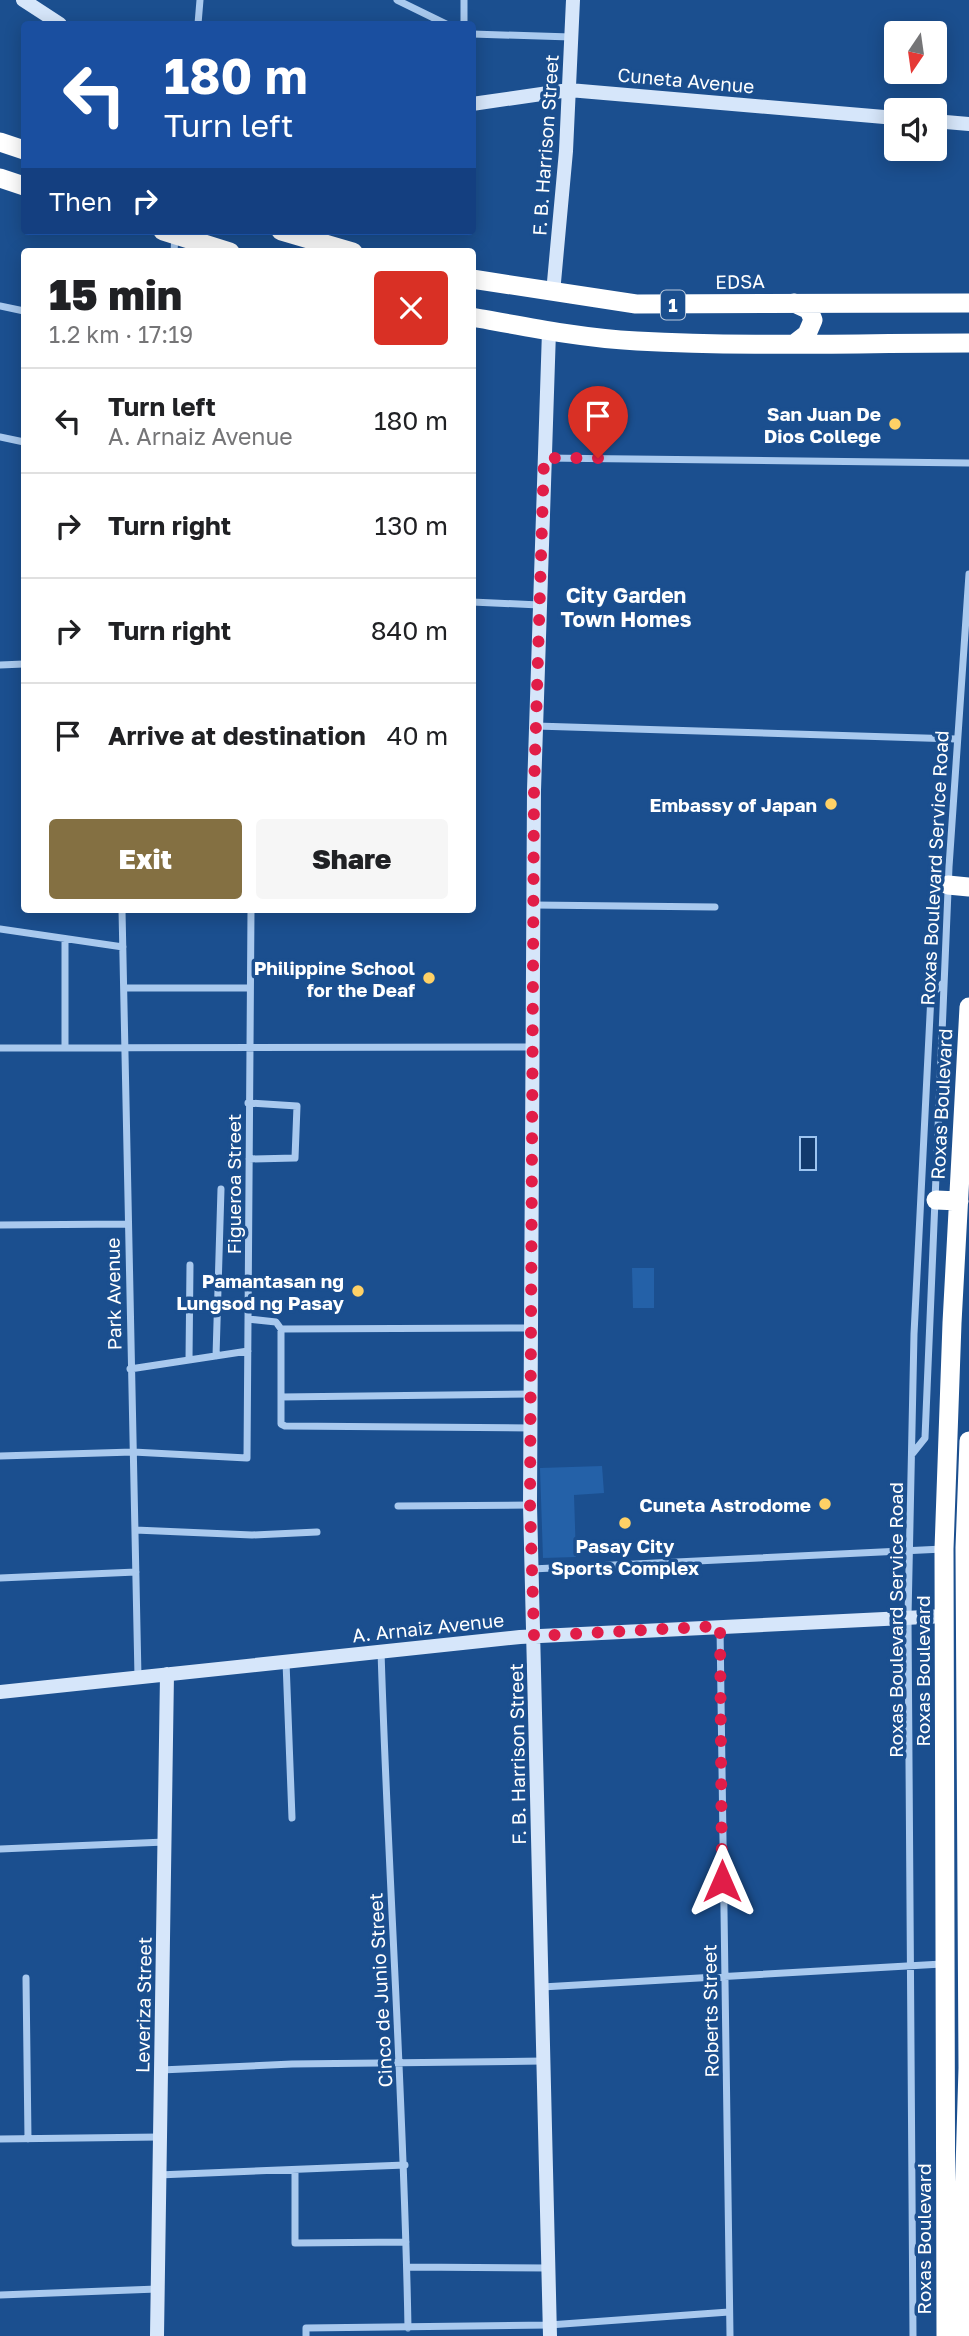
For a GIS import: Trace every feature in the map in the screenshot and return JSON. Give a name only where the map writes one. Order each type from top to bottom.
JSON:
[{"type":"highway","points":[[0,142],[21,149]]},
{"type":"highway","points":[[0,178],[21,185]]},
{"type":"highway","points":[[298,235],[339,248]]},
{"type":"highway","points":[[171,239],[212,248]]},
{"type":"highway","name":"EDSA","points":[[476,280],[636,304],[969,303]]},
{"type":"highway","points":[[794,303],[809,310],[813,320],[810,330],[794,344]]},
{"type":"highway","name":"1","points":[[476,318],[549,331],[635,341],[969,343]]},
{"type":"highway","points":[[948,885],[969,887]]},
{"type":"highway","name":"Roxas Boulevard","points":[[946,2336],[944,1549],[969,1007]]},
{"type":"highway","points":[[936,1200],[959,1201]]},
{"type":"highway","name":"Roxas Boulevard","points":[[960,2336],[968,2068],[965,1749],[969,1453]]},
{"type":"main road","points":[[23,0],[55,21]]},
{"type":"main road","name":"F. B. Harrison Street","points":[[553,293],[569,90],[573,0]]},
{"type":"main road","name":"Cuneta Avenue","points":[[476,103],[569,90],[884,117]]},
{"type":"main road","points":[[947,122],[969,124]]},
{"type":"main road","name":"F. B. Harrison Street","points":[[549,331],[536,726],[530,1504],[549,2331]]},
{"type":"main road","name":"A. Arnaiz Avenue","points":[[0,1692],[534,1636],[945,1616]]},
{"type":"main road","name":"Leveriza Street","points":[[157,2336],[157,2175],[167,1674]]},
{"type":"street","points":[[198,21],[200,0]]},
{"type":"street","points":[[397,0],[440,21]]},
{"type":"street","points":[[464,0],[464,21]]},
{"type":"street","points":[[476,34],[572,37]]},
{"type":"street","points":[[0,306],[21,310]]},
{"type":"street","points":[[0,437],[21,441]]},
{"type":"street","points":[[544,458],[969,463]]},
{"type":"street","name":"Roxas Boulevard Service Road","points":[[913,2336],[908,1550],[913,1454],[925,1438],[943,982],[969,574]]},
{"type":"street","points":[[476,602],[539,605]]},
{"type":"street","points":[[0,665],[21,664]]},
{"type":"street","points":[[536,726],[957,739]]},
{"type":"street","points":[[534,905],[715,907]]},
{"type":"street","name":"Park Avenue","points":[[122,913],[138,1677]]},
{"type":"street","name":"Figueroa Street","points":[[132,1452],[247,1458],[251,913]]},
{"type":"street","points":[[0,929],[123,947]]},
{"type":"street","points":[[65,939],[65,1048]]},
{"type":"street","points":[[913,1454],[914,1334],[931,995],[943,982]]},
{"type":"street","points":[[124,988],[249,988]]},
{"type":"street","points":[[0,1048],[533,1047]]},
{"type":"street","points":[[248,1103],[297,1106],[295,1158],[249,1159]]},
{"type":"street","points":[[216,1356],[221,1189]]},
{"type":"street","points":[[0,1225],[128,1224]]},
{"type":"street","points":[[190,1265],[190,1360]]},
{"type":"street","points":[[248,1319],[276,1321],[281,1329],[281,1424],[531,1428]]},
{"type":"street","points":[[281,1329],[531,1328]]},
{"type":"street","points":[[130,1369],[248,1351]]},
{"type":"street","points":[[281,1397],[531,1394]]},
{"type":"street","points":[[0,1456],[132,1452]]},
{"type":"street","points":[[398,1506],[530,1504]]},
{"type":"street","points":[[135,1530],[252,1535],[317,1532]]},
{"type":"street","points":[[531,1569],[944,1549]]},
{"type":"street","points":[[0,1578],[136,1572]]},
{"type":"street","name":"Roberts Street","points":[[720,1626],[730,2336]]},
{"type":"street","name":"Cinco de Junio Street","points":[[381,1650],[386,1811],[401,2063],[408,2328]]},
{"type":"street","points":[[286,1661],[292,1818]]},
{"type":"street","points":[[0,1849],[165,1842]]},
{"type":"street","points":[[541,1987],[944,1964]]},
{"type":"street","points":[[26,1978],[28,2139]]},
{"type":"street","points":[[161,2070],[542,2061]]},
{"type":"street","points":[[0,2139],[159,2137]]},
{"type":"street","points":[[157,2175],[405,2165]]},
{"type":"street","points":[[295,2170],[295,2243],[406,2242]]},
{"type":"street","points":[[407,2267],[548,2268]]},
{"type":"street","points":[[0,2295],[157,2289]]},
{"type":"street","points":[[306,2336],[306,2328],[549,2331],[730,2312]]},
{"type":"shaded area","points":[[800,1137],[816,1137],[816,1170],[800,1170]]},
{"type":"shaded area","points":[[632,1268],[654,1268],[654,1308],[633,1308]]},
{"type":"shaded area","points":[[602,1466],[604,1493],[574,1495],[576,1557],[543,1558],[540,1468]]},
{"type":"place","name":"San Juan De Dios College","points":[[895,424]]},
{"type":"place","name":"Embassy of Japan","points":[[831,804]]},
{"type":"place","name":"Philippine School for the Deaf","points":[[429,978]]},
{"type":"place","name":"Pamantasan ng Lungsod ng Pasay","points":[[358,1291]]},
{"type":"place","name":"Cuneta Astrodome","points":[[825,1504]]},
{"type":"place","name":"Pasay City Sports Complex","points":[[625,1523]]},
{"type":"district","name":"City Garden Town Homes","points":[[626,607]]},
{"type":"route","points":[[598,458],[544,458],[534,790],[530,1504],[534,1636],[720,1626],[722,1881]]}]
